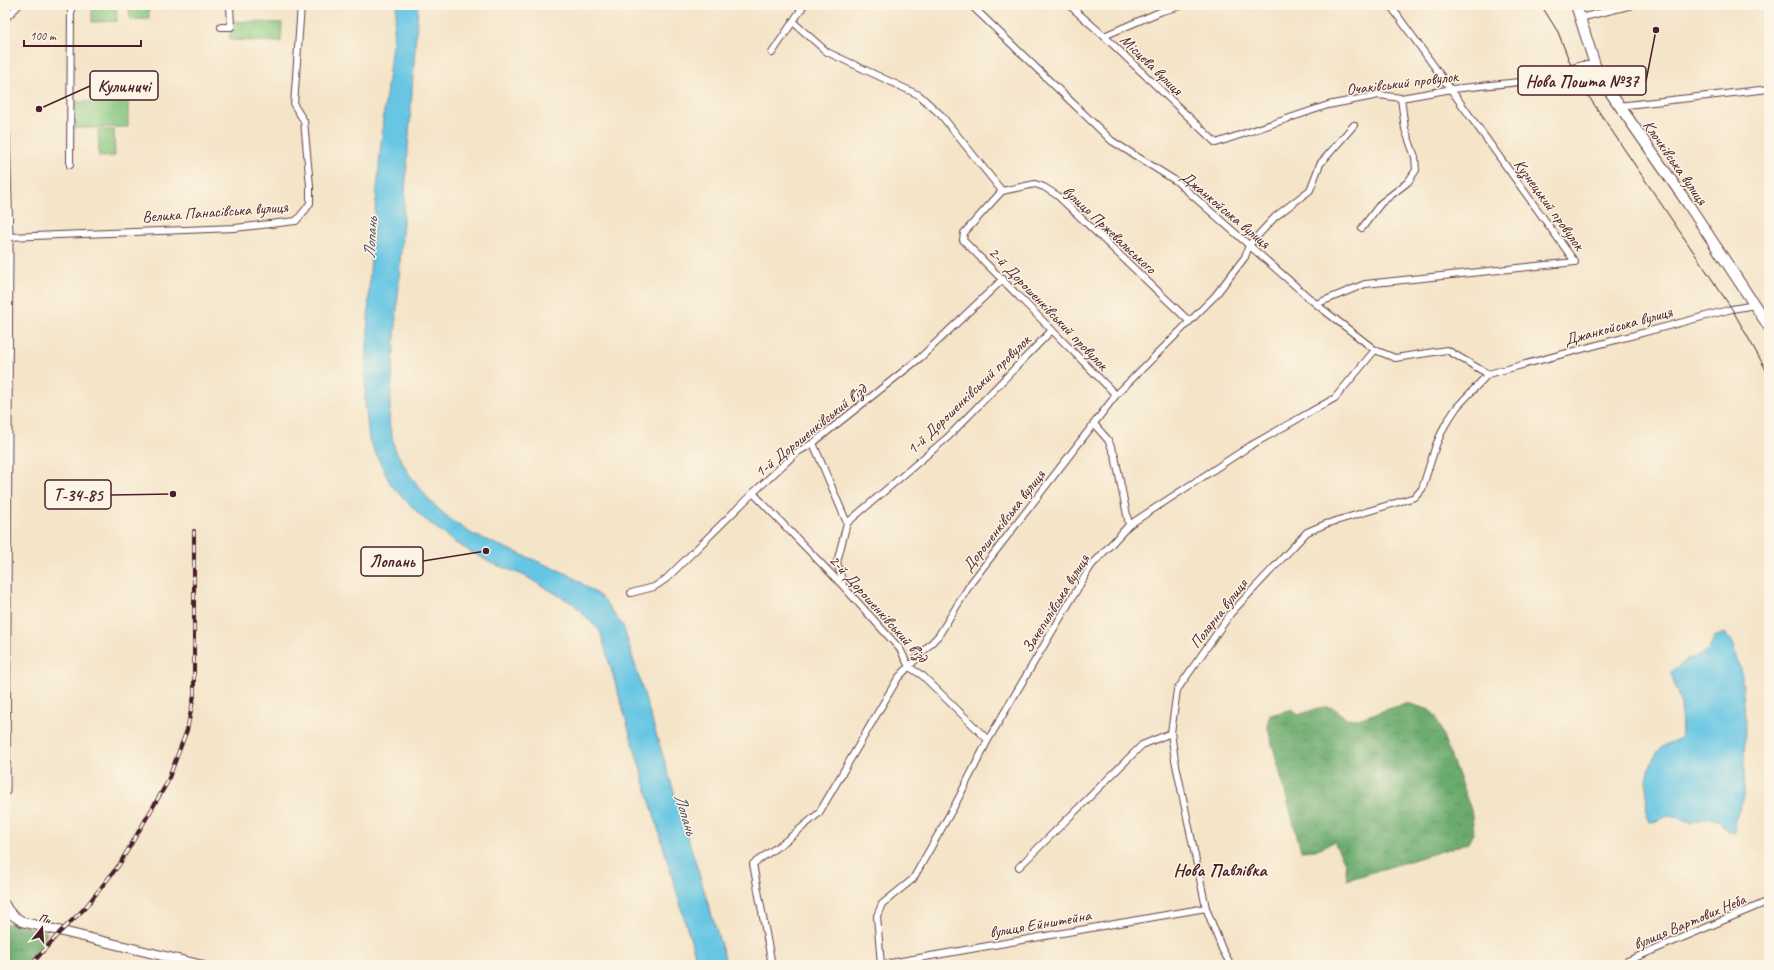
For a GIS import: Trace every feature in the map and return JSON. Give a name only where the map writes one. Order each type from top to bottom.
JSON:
[{"type":"main road","name":"Клочківська вулиця","points":[[1576,5],[1595,65],[1605,85],[1618,106],[1688,204],[1769,326]]},
{"type":"street","points":[[5,19],[19,5]]},
{"type":"street","points":[[70,5],[70,165]]},
{"type":"street","points":[[220,27],[231,27],[230,5]]},
{"type":"street","name":"Велика Панасівська вулиця","points":[[8,237],[235,228],[296,221],[310,203],[310,186],[304,121],[294,105],[301,5]]},
{"type":"street","points":[[772,53],[804,5]]},
{"type":"street","name":"Джанкойська вулиця","points":[[971,5],[1112,141],[1176,181],[1316,304],[1375,350],[1395,358],[1447,350],[1488,374],[1732,309],[1755,305]]},
{"type":"street","name":"Місцева вулиця","points":[[1069,5],[1104,36],[1216,144]]},
{"type":"street","points":[[1104,36],[1162,11],[1185,5]]},
{"type":"street","name":"Кузнецький провулок","points":[[1316,304],[1365,284],[1575,262],[1452,89],[1390,5]]},
{"type":"street","points":[[1580,18],[1632,5]]},
{"type":"street","points":[[793,22],[827,52],[919,95],[940,115],[1002,191]]},
{"type":"street","name":"Очаківський провулок","points":[[1216,144],[1328,105],[1379,96],[1401,98],[1452,89],[1548,79],[1582,65],[1595,65]]},
{"type":"street","points":[[1618,106],[1769,89]]},
{"type":"street","points":[[1362,228],[1381,203],[1408,182],[1416,170],[1415,157],[1405,129],[1401,98]]},
{"type":"street","name":"Дорошенківська вулиця","points":[[772,965],[753,864],[787,840],[819,813],[898,678],[939,635],[971,583],[1116,395],[1215,296],[1245,257],[1249,245],[1275,217],[1310,190],[1320,164],[1354,125]]},
{"type":"street","points":[[5,133],[8,237],[5,791]]},
{"type":"street","name":"вулиця Пржевальського","points":[[1002,191],[1035,184],[1044,187],[1058,196],[1189,321]]},
{"type":"street","name":"2-й Дорошенківський провулок","points":[[1002,191],[964,233],[963,240],[1116,395]]},
{"type":"street","name":"1-й Дорошенківський в’їзд","points":[[631,594],[654,587],[666,579],[752,493],[796,453],[813,443],[920,358],[1002,279]]},
{"type":"street","name":"1-й Дорошенківський провулок","points":[[847,523],[948,437],[1052,330]]},
{"type":"street","name":"Зачепилівська вулиця","points":[[880,965],[877,916],[882,904],[913,879],[956,803],[988,740],[1091,566],[1129,525],[1250,446],[1335,398],[1375,350]]},
{"type":"street","name":"Полярна вулиця","points":[[1231,965],[1222,949],[1206,908],[1171,733],[1177,690],[1231,613],[1307,532],[1326,524],[1415,497],[1422,489],[1436,445],[1445,424],[1457,407],[1488,374]]},
{"type":"street","points":[[1094,424],[1108,440],[1115,456],[1129,525]]},
{"type":"street","points":[[813,443],[847,523],[837,562],[843,586]]},
{"type":"street","name":"2-й Дорошенківський в’їзд","points":[[752,493],[843,586],[900,649],[909,667],[923,676],[988,740]]},
{"type":"street","points":[[1019,867],[1142,745],[1171,733]]},
{"type":"street","name":"вулиця Вартових Неба","points":[[1618,965],[1769,901]]},
{"type":"street","name":"вулиця Ейнштейна","points":[[880,965],[1206,908]]},
{"type":"street","points":[[6,910],[23,922],[201,965]]},
{"type":"green space","points":[[92,5],[116,5],[117,21],[92,22]]},
{"type":"green space","points":[[148,5],[149,19],[130,20],[129,6]]},
{"type":"green space","points":[[230,21],[282,23],[281,42],[230,40]]},
{"type":"green space","points":[[128,101],[128,127],[74,128],[74,102]]},
{"type":"green space","points":[[98,130],[114,130],[115,156],[99,157]]},
{"type":"green space","points":[[1407,703],[1430,710],[1436,717],[1471,810],[1474,831],[1468,843],[1347,880],[1345,863],[1334,842],[1315,850],[1301,851],[1267,725],[1270,715],[1293,709],[1298,715],[1318,708],[1329,707],[1339,712],[1345,718],[1358,719]]},
{"type":"green space","points":[[12,923],[47,932],[44,942],[26,965],[5,965],[5,924]]},
{"type":"water","points":[[397,5],[418,5],[389,423],[395,450],[409,474],[430,501],[451,520],[472,534],[570,575],[602,598],[623,626],[727,965],[698,965],[600,631],[572,603],[523,575],[489,562],[454,542],[422,517],[391,485],[369,440],[365,399],[370,271],[383,120]]},
{"type":"water","points":[[1725,633],[1732,643],[1742,676],[1745,719],[1744,796],[1734,823],[1736,828],[1734,833],[1729,832],[1724,828],[1720,821],[1709,817],[1690,823],[1671,815],[1650,822],[1647,816],[1647,780],[1649,771],[1655,755],[1661,748],[1682,735],[1681,705],[1671,673],[1686,661],[1707,650],[1710,647],[1714,637]]},
{"type":"tram line","points":[[1541,5],[1558,32],[1572,68],[1583,88],[1732,309],[1769,375]]},
{"type":"railway","points":[[31,965],[60,932],[84,909],[119,865],[167,783],[187,730],[194,696],[194,531]]},
{"type":"place","name":"Нова Пошта №37","points":[[1656,30]]},
{"type":"place","name":"Кулиничі","points":[[39,109]]},
{"type":"place","name":"Т-34-85","points":[[173,494]]},
{"type":"place","name":"Лопань","points":[[486,551]]},
{"type":"district","name":"Нова Павлівка","points":[[1220,870]]}]
